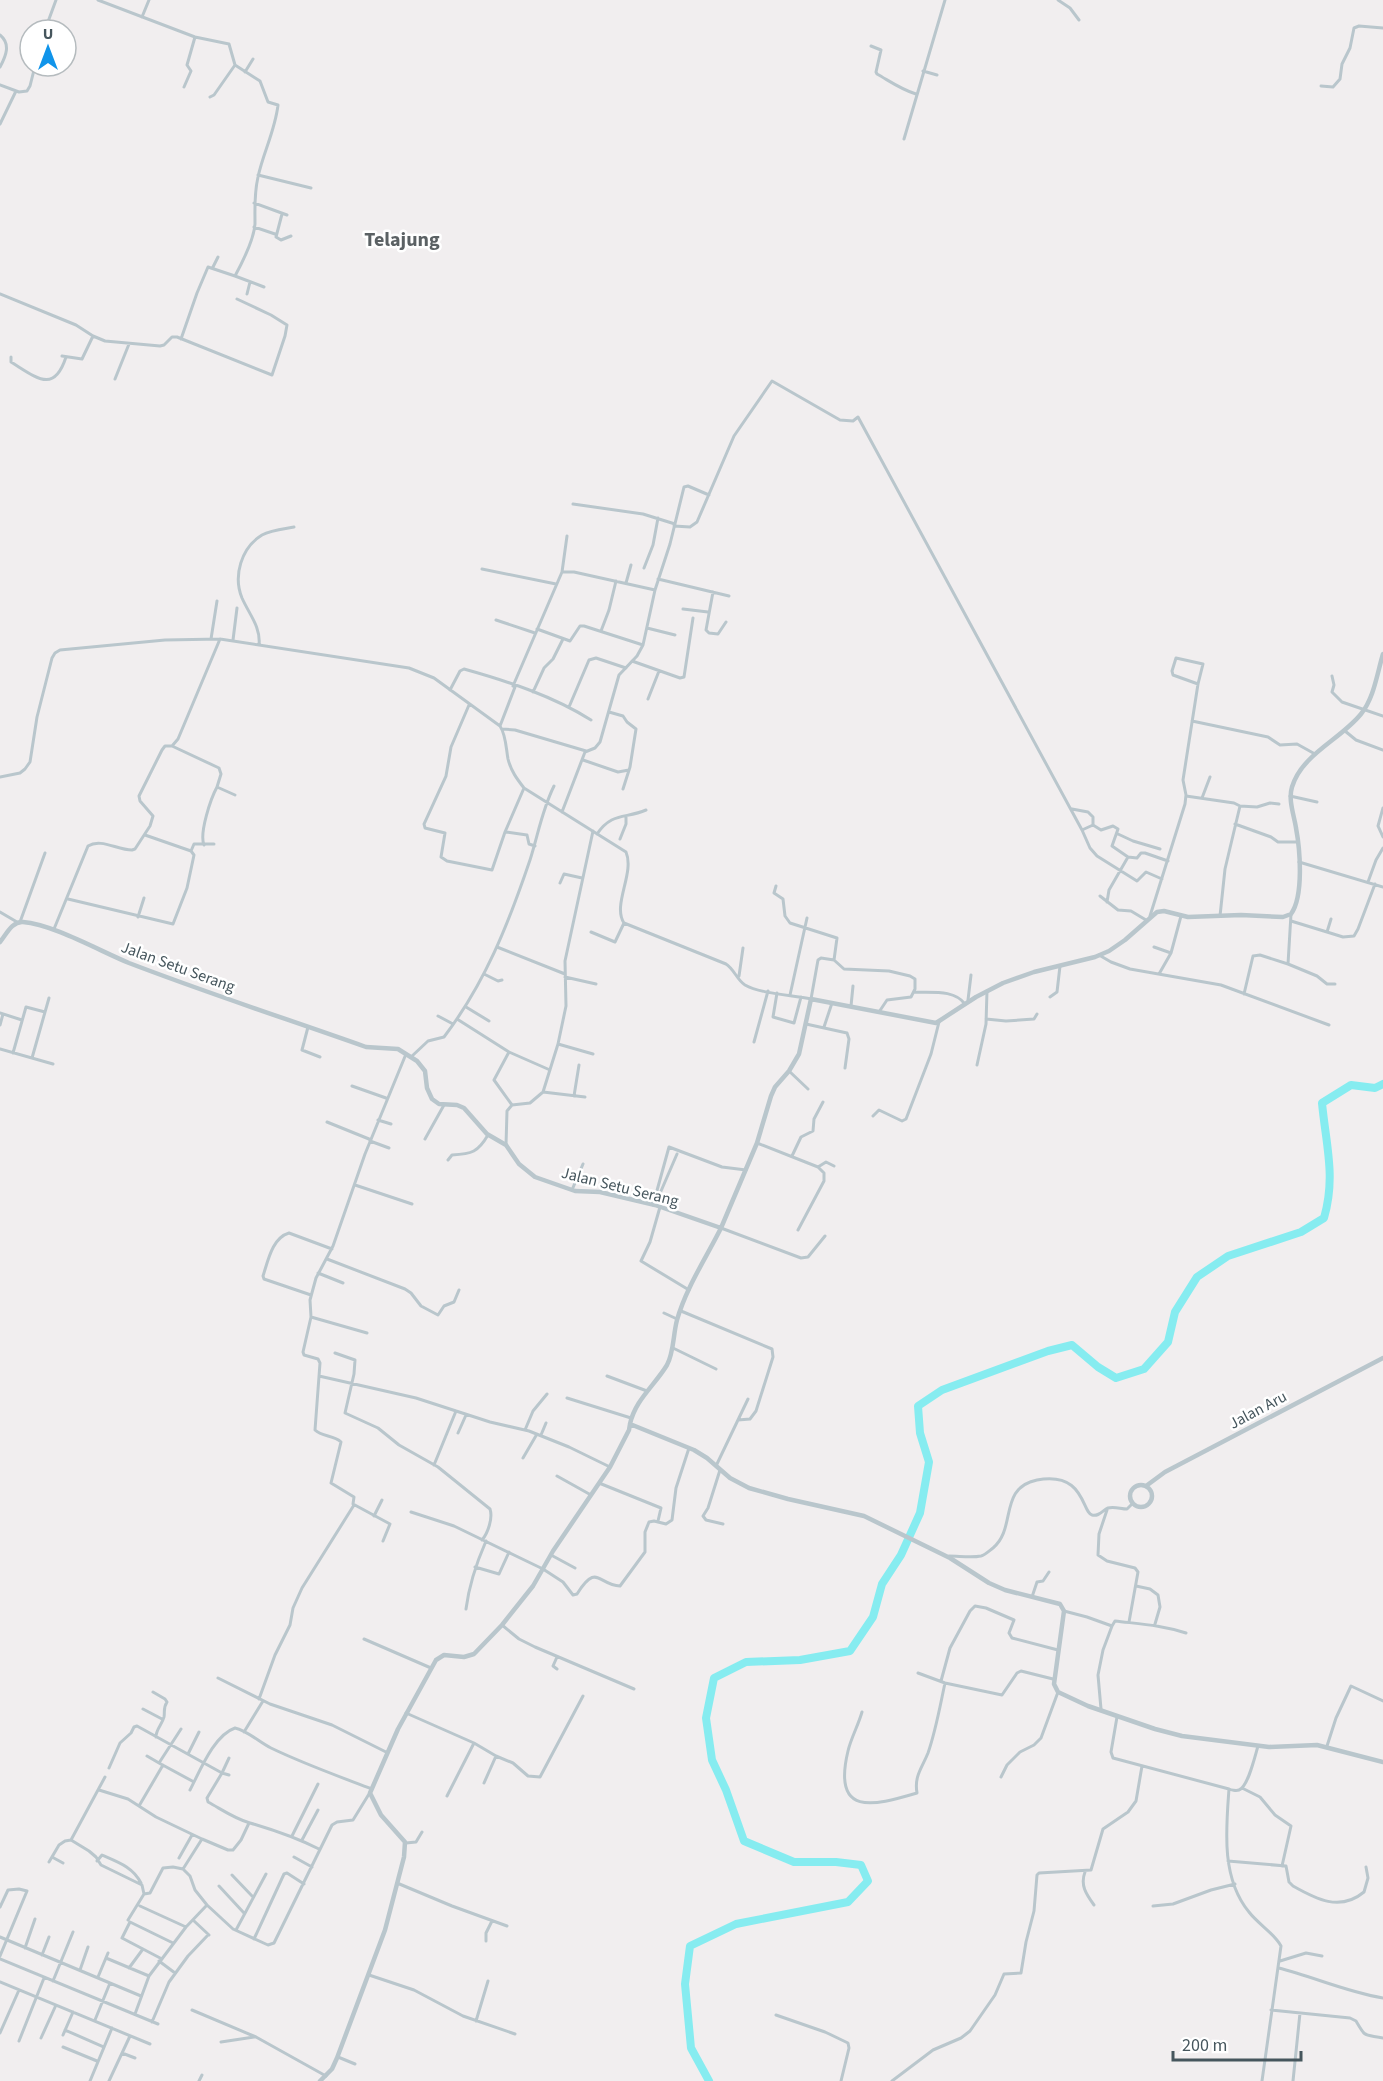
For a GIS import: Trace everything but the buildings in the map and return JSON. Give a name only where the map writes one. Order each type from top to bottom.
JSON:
[{"type":"street","points":[[49,18],[56,0]]},
{"type":"street","points":[[98,0],[195,37],[230,44],[235,65],[260,81],[268,102],[278,105],[258,175],[254,203],[254,227],[235,276]]},
{"type":"street","points":[[142,17],[149,0]]},
{"type":"street","points":[[904,139],[945,0]]},
{"type":"street","points":[[1058,0],[1074,12],[1079,20]]},
{"type":"street","points":[[1321,86],[1333,87],[1340,80],[1342,64],[1350,48],[1354,28],[1359,26],[1383,28]]},
{"type":"street","points":[[0,35],[5,39],[7,52],[0,67]]},
{"type":"street","points":[[184,87],[191,71],[187,65],[195,37]]},
{"type":"street","points":[[871,46],[881,51],[876,73],[898,88],[916,94]]},
{"type":"street","points":[[245,72],[253,59]]},
{"type":"street","points":[[210,97],[214,95],[235,65]]},
{"type":"street","points":[[923,71],[937,75]]},
{"type":"street","points":[[0,85],[24,92],[28,89],[31,78]]},
{"type":"street","points":[[0,124],[16,91]]},
{"type":"street","points":[[258,175],[311,188]]},
{"type":"street","points":[[254,203],[287,215]]},
{"type":"street","points":[[276,234],[282,214]]},
{"type":"street","points":[[254,227],[276,234],[281,240],[291,236]]},
{"type":"street","points":[[213,267],[218,257]]},
{"type":"street","points":[[181,339],[208,267],[264,287]]},
{"type":"street","points":[[247,294],[250,282]]},
{"type":"street","points":[[0,294],[76,325],[105,341],[160,346],[172,337],[272,375],[287,325],[237,299]]},
{"type":"street","points":[[10,357],[11,362],[26,371],[48,381],[52,380],[61,372],[64,356],[82,359],[93,336]]},
{"type":"street","points":[[115,379],[129,344]]},
{"type":"street","points":[[573,504],[658,518],[674,525],[687,527],[694,525],[699,519],[734,436],[772,381],[840,420],[847,422],[858,417],[1090,848],[1102,860],[1137,881],[1146,872],[1162,879]]},
{"type":"street","points":[[0,777],[20,773],[30,762],[37,717],[55,653],[60,650],[165,640],[233,640],[409,668],[434,678],[501,728],[586,751],[595,748],[600,744],[617,680],[643,645],[655,590],[684,486],[709,495]]},
{"type":"street","points":[[644,568],[653,545],[658,518]]},
{"type":"street","points":[[260,645],[260,633],[241,595],[240,564],[250,547],[262,535],[294,527]]},
{"type":"street","points":[[567,536],[562,572],[514,686],[501,728],[511,767],[515,777],[524,788],[617,845],[628,855],[621,913],[624,923],[615,942],[591,932]]},
{"type":"street","points":[[626,583],[631,565]]},
{"type":"street","points":[[482,569],[556,584]]},
{"type":"street","points":[[562,572],[574,572],[655,590]]},
{"type":"street","points":[[658,579],[729,596]]},
{"type":"street","points":[[601,631],[616,581]]},
{"type":"street","points":[[714,592],[708,612],[706,627],[708,632],[718,634],[726,622]]},
{"type":"street","points":[[211,639],[217,602]]},
{"type":"street","points":[[233,640],[237,608]]},
{"type":"street","points":[[683,609],[708,612]]},
{"type":"street","points":[[632,662],[684,677],[693,618]]},
{"type":"street","points":[[496,620],[572,641],[581,626],[595,628],[643,645]]},
{"type":"street","points":[[647,628],[675,635]]},
{"type":"street","points":[[172,746],[178,739],[220,639]]},
{"type":"street","points":[[533,692],[544,668],[553,659],[563,639]]},
{"type":"street","points":[[1288,964],[1291,914],[1297,895],[1299,862],[1290,796],[1292,787],[1298,773],[1315,754],[1345,731],[1365,708],[1383,654]]},
{"type":"street","points":[[569,707],[590,660],[597,658],[626,668]]},
{"type":"street","points":[[1148,918],[1168,861],[1186,796],[1183,780],[1203,664],[1176,658],[1173,675],[1198,684]]},
{"type":"street","points":[[450,690],[459,671],[464,669],[533,692],[569,707],[591,720]]},
{"type":"street","points":[[648,699],[659,671]]},
{"type":"street","points":[[1332,676],[1334,685],[1332,694],[1342,702],[1383,716]]},
{"type":"street","points":[[469,705],[451,747],[446,776],[424,826],[445,833],[440,852],[443,860],[490,871],[493,869],[524,788]]},
{"type":"street","points":[[609,712],[623,716],[636,729],[629,770],[623,789]]},
{"type":"street","points":[[1192,721],[1268,737],[1278,744],[1297,744],[1315,754]]},
{"type":"street","points":[[1345,731],[1356,740],[1383,750]]},
{"type":"street","points":[[53,930],[68,899],[88,846],[100,843],[132,850],[145,835],[153,816],[140,801],[139,796],[165,746],[172,746],[220,770],[218,787],[204,830],[202,840],[204,845]]},
{"type":"street","points":[[562,812],[586,751]]},
{"type":"street","points":[[582,760],[618,772],[629,770]]},
{"type":"street","points":[[1203,798],[1210,777]]},
{"type":"street","points":[[244,1731],[261,1700],[275,1655],[290,1625],[293,1608],[302,1588],[354,1505],[354,1498],[331,1484],[340,1441],[319,1433],[315,1428],[320,1361],[303,1353],[311,1317],[312,1294],[318,1273],[332,1249],[386,1098],[409,1055],[428,1041],[444,1037],[466,1007],[484,974],[516,900],[535,846],[546,801],[554,786]]},
{"type":"street","points":[[218,787],[235,795]]},
{"type":"street","points":[[1186,796],[1234,803],[1240,806],[1260,807],[1270,802],[1279,804]]},
{"type":"street","points":[[1290,796],[1317,802]]},
{"type":"street","points":[[1220,916],[1225,869],[1240,806]]},
{"type":"street","points":[[1383,808],[1378,826],[1383,837]]},
{"type":"street","points":[[1071,809],[1088,812],[1093,817],[1093,825]]},
{"type":"street","points":[[506,1145],[507,1111],[512,1105],[530,1103],[543,1092],[558,1044],[566,1006],[567,947],[595,832],[608,820],[646,810]]},
{"type":"street","points":[[620,839],[626,824],[626,816]]},
{"type":"street","points":[[1235,824],[1271,837],[1278,842],[1297,842]]},
{"type":"street","points":[[1082,830],[1093,825]]},
{"type":"street","points":[[1093,825],[1101,830],[1110,826],[1116,827],[1118,834]]},
{"type":"street","points":[[506,832],[527,835],[529,844],[535,846]]},
{"type":"street","points":[[1118,834],[1112,840],[1112,846],[1128,857],[1137,858],[1144,853],[1168,861]]},
{"type":"street","points":[[1118,834],[1160,849]]},
{"type":"street","points":[[68,899],[173,924],[194,856],[191,851],[145,835]]},
{"type":"street","points":[[191,851],[194,844],[214,844]]},
{"type":"street","points":[[1368,882],[1383,848]]},
{"type":"street","points":[[0,942],[18,922],[45,853]]},
{"type":"street","points":[[1107,902],[1108,890],[1128,857]]},
{"type":"street","points":[[1299,862],[1383,887]]},
{"type":"street","points":[[560,883],[564,874],[582,878]]},
{"type":"street","points":[[1291,921],[1343,937],[1354,936],[1375,884]]},
{"type":"street","points":[[776,886],[774,893],[783,899],[784,910],[790,923],[836,937],[838,940],[834,960]]},
{"type":"street","points":[[1100,896],[1118,910],[1131,911],[1148,918]]},
{"type":"street","points":[[138,917],[144,898]]},
{"type":"street","points":[[624,923],[726,964],[744,984],[751,987],[927,1023],[939,1022],[987,991],[1018,978],[1099,956],[1125,940],[1157,912],[1164,911],[1181,916],[1283,916],[1291,914]]},
{"type":"street","points":[[0,912],[18,922]]},
{"type":"street","points":[[1159,974],[1171,953],[1181,916]]},
{"type":"street","points":[[790,995],[807,918]]},
{"type":"street","points":[[1327,932],[1331,919]]},
{"type":"street","name":"Jalan Setu Serang","points":[[18,922],[53,930],[129,963],[366,1047],[398,1049],[409,1055]]},
{"type":"street","points":[[496,946],[565,976],[597,984]]},
{"type":"street","points":[[1154,947],[1171,953]]},
{"type":"street","points":[[739,978],[742,948]]},
{"type":"street","points":[[1244,994],[1253,956],[1260,955],[1317,976],[1327,984],[1335,984]]},
{"type":"street","points":[[1099,956],[1122,967],[1208,982],[1329,1025]]},
{"type":"street","points":[[128,1920],[144,1894],[150,1893],[163,1868],[172,1867],[183,1869],[190,1876],[195,1890],[207,1905],[236,1930],[270,1946],[274,1943],[332,1825],[353,1820],[371,1791],[386,1752],[431,1668],[444,1654],[464,1657],[474,1654],[528,1593],[610,1467],[647,1391],[666,1367],[673,1348],[677,1319],[746,1170],[771,1096],[799,1054],[819,959],[834,960],[844,969],[890,971],[910,976],[916,981],[914,992],[909,998],[887,1000],[879,1012]]},
{"type":"street","points":[[1050,997],[1057,992],[1060,966]]},
{"type":"street","points":[[484,974],[498,981],[502,980]]},
{"type":"street","points":[[967,1003],[971,975]]},
{"type":"street","points":[[851,1006],[853,986]]},
{"type":"street","points":[[754,1042],[768,991]]},
{"type":"street","points":[[977,1065],[986,1019],[987,991]]},
{"type":"street","points":[[914,992],[951,994],[967,1003]]},
{"type":"street","points":[[777,993],[772,1017],[794,1023],[801,997]]},
{"type":"street","points":[[32,1058],[49,998]]},
{"type":"street","points":[[824,1028],[832,1003]]},
{"type":"street","points":[[13,1053],[26,1007],[45,1012]]},
{"type":"street","points":[[466,1007],[489,1021]]},
{"type":"street","points":[[0,1024],[1,1013],[22,1020]]},
{"type":"street","points":[[986,1019],[1015,1021],[1034,1019],[1037,1014]]},
{"type":"street","points":[[438,1016],[453,1024]]},
{"type":"street","points":[[456,1019],[509,1052],[550,1070]]},
{"type":"street","points":[[873,1116],[879,1110],[902,1121],[906,1119],[931,1054],[939,1022]]},
{"type":"street","points":[[806,1023],[849,1035],[845,1068]]},
{"type":"street","points":[[308,1025],[302,1050],[320,1056]]},
{"type":"street","points":[[558,1044],[593,1054]]},
{"type":"street","points":[[0,1049],[53,1064]]},
{"type":"street","points":[[509,1052],[494,1080],[512,1105]]},
{"type":"street","points":[[409,1055],[424,1067],[432,1099],[444,1105],[425,1139]]},
{"type":"street","points":[[574,1096],[579,1065]]},
{"type":"street","points":[[789,1071],[808,1089]]},
{"type":"street","points":[[352,1086],[386,1098]]},
{"type":"street","points":[[543,1092],[585,1097]]},
{"type":"street","points":[[792,1156],[801,1137],[813,1131],[814,1119],[824,1102]]},
{"type":"street","name":"Jalan Setu Serang","points":[[444,1105],[457,1105],[464,1108],[488,1135],[506,1145],[519,1164],[530,1174],[572,1190],[600,1192],[656,1206],[721,1228]]},
{"type":"street","points":[[378,1120],[392,1124]]},
{"type":"street","points":[[327,1122],[389,1148]]},
{"type":"street","points":[[448,1160],[452,1155],[470,1153],[478,1149],[488,1135]]},
{"type":"street","points":[[757,1143],[818,1167],[824,1173],[824,1181],[798,1230]]},
{"type":"street","points":[[689,1290],[641,1261],[650,1242],[669,1147],[722,1167],[746,1170]]},
{"type":"street","points":[[656,1206],[677,1154]]},
{"type":"street","points":[[818,1167],[826,1162],[834,1166]]},
{"type":"street","points":[[572,1190],[583,1164]]},
{"type":"street","points":[[355,1185],[412,1204]]},
{"type":"street","points":[[721,1228],[801,1258],[808,1257],[825,1236]]},
{"type":"street","points":[[312,1294],[264,1279],[271,1251],[282,1236],[289,1233],[332,1249]]},
{"type":"street","points":[[327,1259],[405,1289],[421,1306],[438,1315],[444,1306],[454,1302],[459,1290]]},
{"type":"street","points":[[318,1273],[343,1283]]},
{"type":"street","points":[[681,1311],[772,1349],[773,1357],[756,1411],[750,1419],[738,1420]]},
{"type":"street","points":[[664,1313],[677,1319]]},
{"type":"street","points":[[311,1317],[367,1333]]},
{"type":"street","points":[[673,1348],[716,1369]]},
{"type":"street","points":[[335,1353],[355,1359],[346,1414],[378,1428],[399,1445],[434,1465],[491,1510],[486,1535],[469,1586],[466,1609]]},
{"type":"street","name":"Jalan Aru","points":[[1146,1486],[1165,1472],[1383,1358]]},
{"type":"street","points":[[319,1376],[416,1398],[466,1415],[525,1430],[610,1467]]},
{"type":"street","points":[[607,1376],[647,1391]]},
{"type":"street","points":[[525,1430],[534,1411],[547,1394]]},
{"type":"street","points":[[567,1398],[631,1421],[689,1448],[730,1478],[749,1488],[799,1502],[848,1511],[947,1556],[989,1583],[1056,1602],[1062,1606],[1064,1611],[1053,1679],[1058,1692],[1041,1738],[1034,1745],[1020,1752],[1007,1766],[1001,1777]]},
{"type":"street","points":[[723,1524],[706,1520],[703,1516],[708,1508],[718,1468],[748,1399]]},
{"type":"street","points":[[434,1465],[456,1411]]},
{"type":"street","points":[[458,1433],[466,1415]]},
{"type":"street","points":[[523,1458],[546,1423]]},
{"type":"street","points":[[411,1512],[453,1526],[543,1569],[563,1582],[573,1595],[577,1594],[585,1581],[593,1577],[600,1577],[613,1585],[620,1586],[645,1552],[647,1524],[651,1521],[658,1521],[666,1524],[672,1520],[676,1488],[689,1448]]},
{"type":"street","points":[[557,1476],[591,1495]]},
{"type":"street","points":[[947,1556],[982,1556],[996,1545],[1003,1534],[1013,1496],[1020,1487],[1034,1481],[1050,1479],[1070,1484],[1082,1496],[1088,1513],[1091,1515],[1098,1515],[1111,1507],[1126,1509],[1133,1503]]},
{"type":"street","points":[[599,1484],[662,1508],[658,1521]]},
{"type":"street","points":[[1140,1485],[1146,1486],[1152,1492],[1149,1503],[1140,1506],[1133,1503],[1132,1490],[1140,1485]]},
{"type":"street","points":[[374,1516],[381,1500]]},
{"type":"street","points":[[354,1505],[390,1524],[382,1541]]},
{"type":"street","points":[[1107,1510],[1100,1534],[1098,1555],[1107,1561],[1135,1568],[1138,1572],[1130,1622]]},
{"type":"street","points":[[475,1567],[500,1574],[509,1552]]},
{"type":"street","points":[[551,1555],[575,1568]]},
{"type":"street","points":[[1032,1597],[1037,1582],[1043,1581],[1049,1572]]},
{"type":"street","points":[[1136,1586],[1150,1589],[1158,1595],[1160,1607],[1155,1624]]},
{"type":"street","points":[[862,1712],[851,1741],[846,1764],[848,1794],[855,1800],[874,1804],[885,1803],[917,1793],[916,1776],[927,1755],[936,1724],[950,1648],[964,1620],[975,1606],[986,1608],[1014,1620],[1010,1633],[1012,1638],[1058,1650]]},
{"type":"street","points":[[1064,1611],[1112,1626]]},
{"type":"street","points":[[1101,1710],[1098,1675],[1103,1650],[1114,1621],[1155,1624],[1186,1633]]},
{"type":"street","points":[[502,1625],[519,1639],[556,1657],[634,1689]]},
{"type":"street","points":[[364,1639],[431,1668]]},
{"type":"street","points":[[556,1657],[553,1666],[557,1669]]},
{"type":"street","points":[[918,1673],[943,1682],[1002,1695],[1017,1673],[1021,1671],[1053,1679]]},
{"type":"street","points":[[218,1678],[261,1700],[332,1725],[386,1752]]},
{"type":"street","points":[[1327,1746],[1336,1718],[1351,1686],[1383,1701]]},
{"type":"street","points":[[153,1692],[167,1702],[156,1737]]},
{"type":"street","points":[[1058,1692],[1117,1717],[1182,1736],[1283,1748],[1327,1746],[1383,1762]]},
{"type":"street","points":[[406,1713],[513,1763],[528,1776],[540,1777],[583,1696]]},
{"type":"street","points":[[143,1709],[162,1719]]},
{"type":"street","points":[[1117,1717],[1111,1752],[1113,1758],[1229,1790],[1242,1788],[1258,1746]]},
{"type":"street","points":[[109,1768],[120,1743],[137,1726],[229,1775]]},
{"type":"street","points":[[190,1790],[215,1744],[226,1732],[235,1728],[285,1755],[371,1791],[381,1815],[406,1843],[385,1930],[338,2057],[320,2081]]},
{"type":"street","points":[[139,1806],[181,1730]]},
{"type":"street","points":[[188,1755],[199,1732]]},
{"type":"street","points":[[447,1796],[474,1743]]},
{"type":"street","points":[[147,1756],[194,1782]]},
{"type":"street","points":[[484,1783],[496,1756]]},
{"type":"street","points":[[229,1758],[207,1797],[207,1801],[249,1823],[292,1836],[319,1849]]},
{"type":"street","points":[[892,2081],[933,2050],[961,2038],[970,2031],[995,1995],[1004,1974],[1017,1974],[1022,1971],[1034,1911],[1037,1875],[1039,1873],[1085,1872],[1093,1868],[1104,1828],[1134,1806],[1142,1766]]},
{"type":"street","points":[[49,1862],[61,1843],[71,1840],[105,1777]]},
{"type":"street","points":[[292,1836],[318,1784]]},
{"type":"street","points":[[1242,1788],[1260,1797],[1275,1815],[1291,1826],[1282,1866]]},
{"type":"street","points":[[99,1790],[128,1799],[192,1835],[233,1850],[249,1823]]},
{"type":"street","points":[[1229,1790],[1226,1839],[1228,1861],[1235,1884],[1241,1901],[1248,1911],[1280,1944],[1280,1961],[1262,2081]]},
{"type":"street","points":[[301,1840],[318,1810]]},
{"type":"street","points":[[406,1843],[416,1842],[422,1832]]},
{"type":"street","points":[[179,1858],[192,1835]]},
{"type":"street","points":[[183,1869],[202,1839]]},
{"type":"street","points":[[71,1840],[96,1857],[100,1865],[141,1885]]},
{"type":"street","points":[[97,1861],[102,1855],[129,1868],[135,1874],[144,1894]]},
{"type":"street","points":[[52,1857],[63,1863]]},
{"type":"street","points":[[294,1857],[312,1867]]},
{"type":"street","points":[[1228,1861],[1287,1867],[1289,1882],[1293,1886],[1324,1902],[1333,1904],[1349,1901],[1364,1892],[1368,1878],[1366,1867]]},
{"type":"street","points":[[114,1872],[119,1863]]},
{"type":"street","points":[[125,1877],[129,1868]]},
{"type":"street","points":[[1085,1872],[1082,1879],[1083,1886],[1094,1905]]},
{"type":"street","points":[[236,1930],[266,1874]]},
{"type":"street","points":[[254,1939],[284,1874],[304,1884]]},
{"type":"street","points":[[232,1875],[253,1897]]},
{"type":"street","points":[[397,1883],[507,1926]]},
{"type":"street","points":[[1153,1906],[1173,1904],[1235,1884]]},
{"type":"street","points":[[219,1886],[244,1913]]},
{"type":"street","points":[[0,1907],[8,1890],[19,1888],[27,1891],[0,1958],[158,2024]]},
{"type":"street","points":[[135,2014],[148,1976],[186,1927],[207,1905]]},
{"type":"street","points":[[140,1906],[186,1927]]},
{"type":"street","points":[[25,1947],[35,1919]]},
{"type":"street","points":[[152,2022],[166,1987],[175,1973],[208,1935],[193,1920]]},
{"type":"street","points":[[486,1941],[486,1933],[492,1921]]},
{"type":"street","points":[[173,1944],[130,1922],[121,1938],[160,1960],[175,1973]]},
{"type":"street","points":[[53,1981],[73,1932]]},
{"type":"street","points":[[0,1937],[141,1996]]},
{"type":"street","points":[[42,1955],[49,1937]]},
{"type":"street","points":[[80,1970],[88,1947]]},
{"type":"street","points":[[129,1968],[143,1949]]},
{"type":"street","points":[[98,1977],[108,1953]]},
{"type":"street","points":[[1280,1961],[1306,1953],[1322,1956]]},
{"type":"street","points":[[106,1958],[148,1976]]},
{"type":"street","points":[[1278,1968],[1383,1998]]},
{"type":"street","points":[[367,1974],[414,1990],[453,2011],[515,2034]]},
{"type":"street","points":[[19,2041],[44,1978]]},
{"type":"street","points":[[476,2021],[488,1981]]},
{"type":"street","points":[[0,1983],[150,2044]]},
{"type":"street","points":[[94,2020],[111,1983]]},
{"type":"street","points":[[0,2033],[19,1990]]},
{"type":"street","points":[[41,2038],[56,2005]]},
{"type":"street","points":[[192,2010],[256,2037],[326,2076]]},
{"type":"street","points":[[1271,2010],[1350,2018],[1356,2020],[1363,2034],[1383,2038]]},
{"type":"street","points":[[63,2035],[73,2012]]},
{"type":"street","points":[[1293,2081],[1300,2013]]},
{"type":"street","points":[[776,2015],[825,2032],[848,2043],[849,2048],[841,2081]]},
{"type":"street","points":[[91,2081],[112,2028]]},
{"type":"street","points":[[65,2030],[104,2047]]},
{"type":"street","points":[[109,2081],[130,2036]]},
{"type":"street","points":[[221,2042],[256,2037]]},
{"type":"street","points":[[63,2047],[97,2061]]},
{"type":"street","points":[[122,2053],[135,2058]]},
{"type":"street","points":[[338,2057],[355,2064]]},
{"type":"street","points":[[199,2081],[202,2075]]},
{"type":"waterway","points":[[709,2081],[691,2048],[685,1984],[690,1946],[736,1924],[848,1902],[868,1881],[861,1865],[836,1862],[794,1862],[744,1841],[726,1790],[712,1760],[706,1718],[714,1678],[746,1662],[800,1660],[850,1651],[873,1617],[882,1584],[901,1555],[920,1513],[929,1462],[920,1433],[918,1406],[942,1390],[1048,1351],[1072,1345],[1098,1367],[1116,1378],[1144,1369],[1168,1342],[1175,1312],[1197,1277],[1228,1256],[1301,1232],[1324,1218],[1328,1203],[1330,1175],[1322,1103],[1351,1085],[1375,1088],[1383,1084]]},
{"type":"district","name":"Telajung","points":[[402,240]]}]
